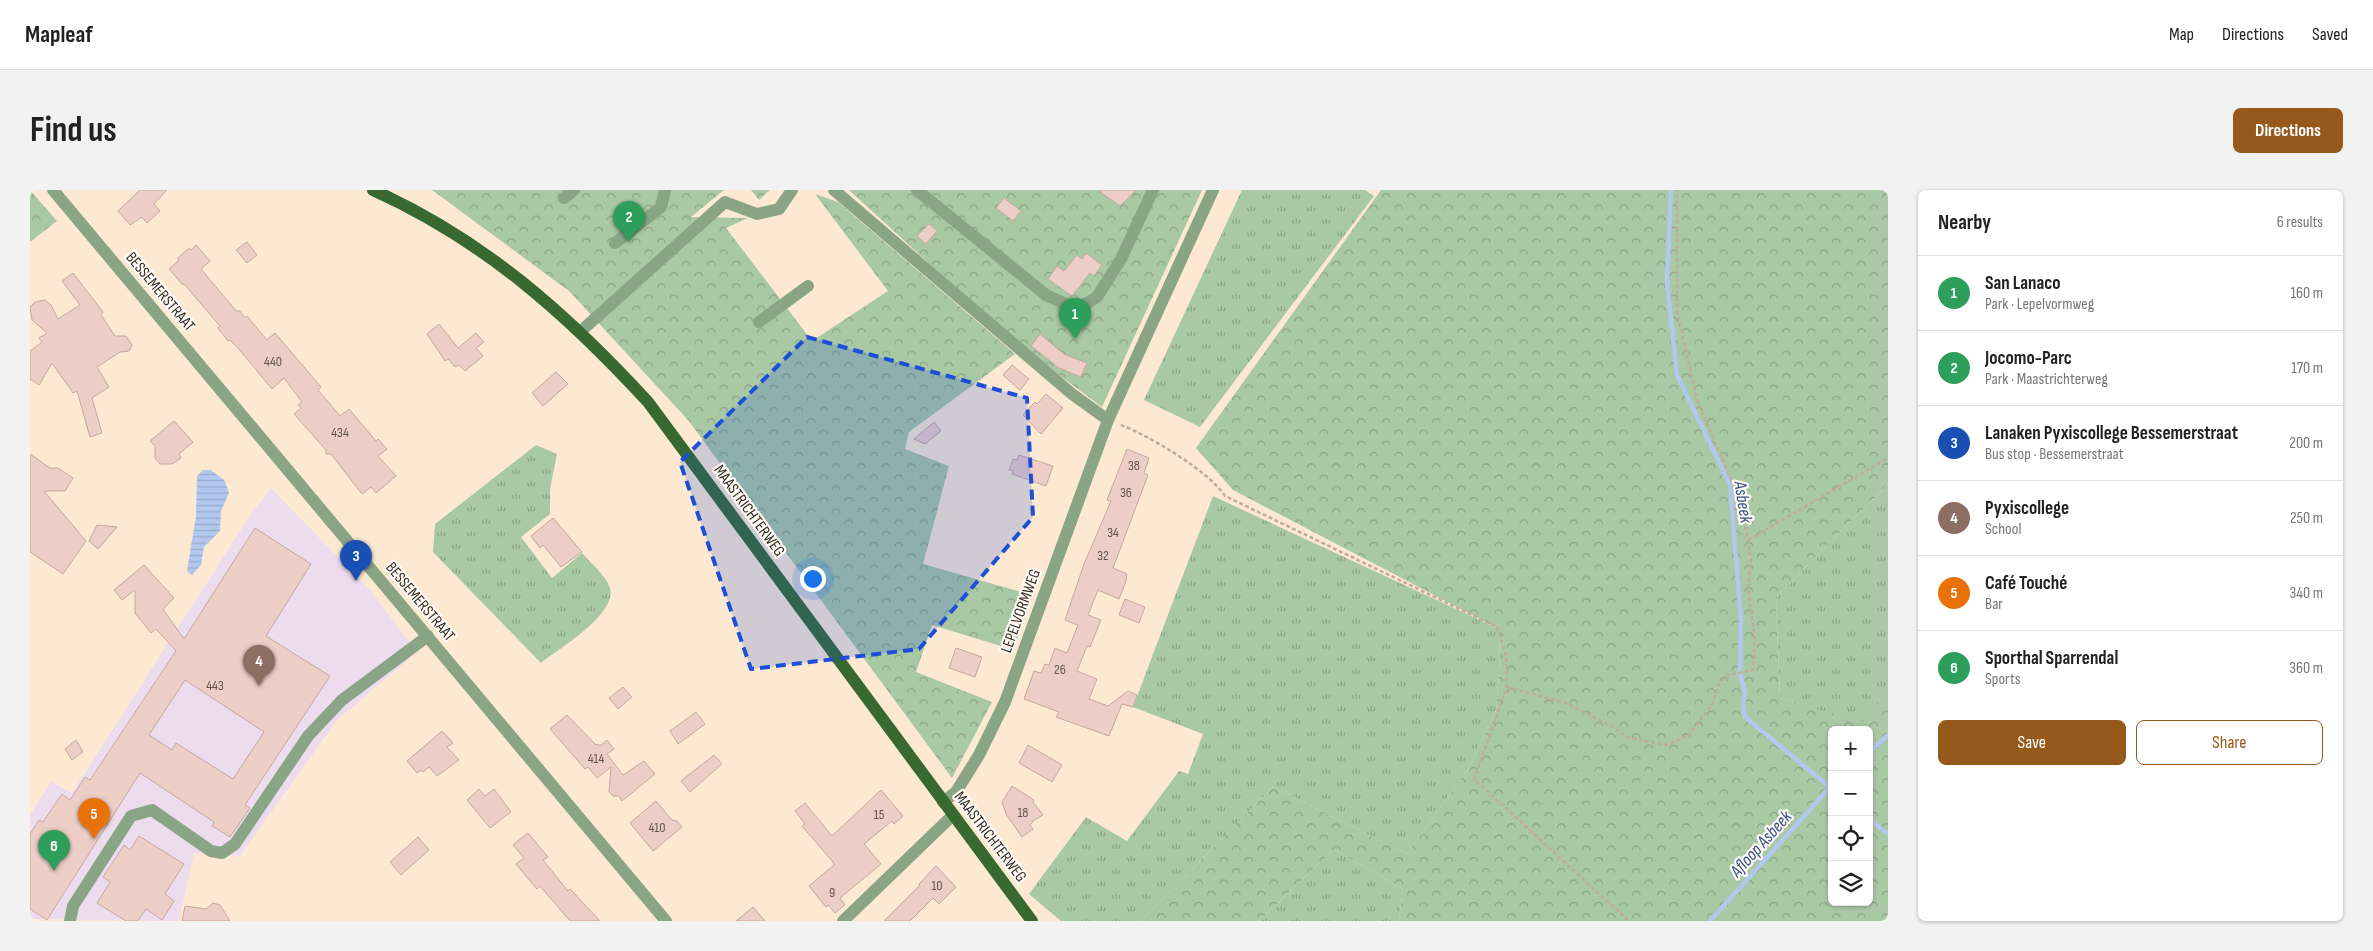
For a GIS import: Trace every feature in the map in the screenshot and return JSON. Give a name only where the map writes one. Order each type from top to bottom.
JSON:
[{"type":"main road","name":"MAASTRICHTERWEG","points":[[374,190],[429,218],[481,250],[518,277],[581,331],[648,402],[1032,921]]},
{"type":"street","name":"BESSEMERSTRAAT","points":[[53,190],[666,921]]},
{"type":"street","points":[[615,243],[661,207],[665,190]]},
{"type":"street","points":[[581,331],[725,202],[757,214],[780,209],[792,190]]},
{"type":"street","points":[[834,190],[1072,394],[1108,420]]},
{"type":"street","points":[[917,190],[1046,295],[1077,309],[1097,297],[1121,259],[1153,190]]},
{"type":"street","name":"LEPELVORMWEG","points":[[943,802],[956,792],[979,755],[1005,702],[1108,420],[1213,190]]},
{"type":"street","points":[[759,322],[808,286]]},
{"type":"street","points":[[70,921],[73,906],[131,816],[152,810],[211,851],[222,853],[235,844],[308,736],[342,700],[428,636]]},
{"type":"street","points":[[843,921],[953,815]]},
{"type":"path","points":[[1507,687],[1566,703],[1626,737],[1666,746],[1688,736],[1712,705],[1719,684],[1728,675],[1753,670],[1755,640],[1748,587],[1751,559],[1741,503],[1697,400],[1677,311],[1677,190]]},
{"type":"path","points":[[1108,420],[1124,426],[1192,465],[1218,484],[1225,496],[1497,627],[1506,655],[1507,687],[1474,779],[1629,921]]},
{"type":"path","points":[[1748,540],[1888,458]]},
{"type":"highlighted area","points":[[807,337],[1027,398],[1033,517],[919,649],[751,669],[680,462]]},
{"type":"shaded area","points":[[271,488],[370,590],[417,652],[337,720],[240,856],[194,853],[179,921],[30,919],[30,815],[51,782],[72,793],[253,511]]},
{"type":"green space","points":[[30,190],[57,221],[30,242]]},
{"type":"green space","points":[[432,190],[724,190],[691,217],[748,218],[726,228],[812,341],[888,291],[815,194],[838,202],[1015,354],[909,432],[905,449],[949,466],[923,564],[1032,595],[1014,650],[932,625],[916,672],[992,702],[952,778],[688,420],[569,291]]},
{"type":"green space","points":[[751,190],[770,190],[759,200]]},
{"type":"green space","points":[[849,190],[1202,190],[1102,407],[1004,330]]},
{"type":"green space","points":[[1242,190],[1365,190],[1374,196],[1200,427],[1144,400]]},
{"type":"green space","points":[[1381,190],[1888,190],[1888,484],[1776,597],[1780,698],[1862,722],[1888,689],[1888,921],[1399,921],[1403,889],[1334,849],[1259,921],[1141,921],[1273,787],[1407,854],[1469,768],[1496,710],[1500,658],[1499,629],[1233,490],[1196,448]]},
{"type":"green space","points":[[536,445],[557,454],[550,489],[550,514],[521,537],[552,578],[582,553],[604,577],[609,586],[610,596],[606,607],[587,629],[541,663],[433,552],[435,524]]},
{"type":"green space","points":[[1888,484],[1888,689],[1862,723],[1780,698],[1776,597]]},
{"type":"green space","points":[[1213,496],[1499,629],[1500,658],[1496,710],[1469,768],[1407,854],[1273,787],[1141,921],[1061,921],[1029,894],[1086,817],[1127,841],[1179,771],[1188,774],[1203,734],[1133,707]]},
{"type":"green space","points":[[1334,849],[1403,889],[1399,921],[1259,921]]},
{"type":"water","points":[[203,470],[211,470],[225,481],[229,493],[221,511],[220,531],[204,547],[201,565],[192,575],[187,571],[196,516],[197,476]]},
{"type":"building","points":[[140,190],[167,190],[154,204],[160,211],[147,223],[142,217],[130,225],[118,211]]},
{"type":"building","points":[[1098,190],[1136,190],[1120,206]]},
{"type":"building","points":[[1004,198],[1021,211],[1013,221],[996,208]]},
{"type":"building","points":[[929,224],[937,231],[926,244],[917,236]]},
{"type":"building","points":[[247,242],[257,255],[247,263],[236,250]]},
{"type":"building","points":[[196,245],[210,261],[201,269],[237,312],[239,310],[245,318],[247,316],[267,340],[275,333],[321,387],[318,390],[340,416],[349,409],[376,441],[378,439],[387,449],[378,456],[396,476],[376,493],[371,487],[362,494],[331,454],[326,454],[326,450],[294,414],[301,408],[298,405],[302,402],[284,378],[272,389],[238,348],[230,340],[228,341],[218,328],[220,326],[169,269],[189,248],[191,250]]},
{"type":"building","points":[[1086,253],[1102,265],[1094,276],[1090,273],[1072,296],[1048,279],[1057,266],[1064,271],[1077,255],[1082,259]]},
{"type":"building","points":[[73,273],[103,312],[101,315],[115,336],[126,336],[132,345],[129,351],[120,352],[97,367],[109,387],[92,398],[102,433],[90,437],[77,391],[73,393],[52,363],[39,385],[30,379],[30,351],[42,342],[39,338],[47,333],[32,320],[30,307],[35,302],[45,300],[51,305],[58,319],[80,305],[62,281]]},
{"type":"building","points":[[439,324],[458,348],[476,333],[484,342],[476,348],[483,356],[465,371],[459,365],[455,367],[448,359],[445,361],[427,334]]},
{"type":"building","points":[[1040,334],[1064,354],[1087,363],[1081,377],[1059,368],[1031,346]]},
{"type":"building","points":[[1012,365],[1029,379],[1020,390],[1003,375]]},
{"type":"building","points":[[556,372],[568,384],[543,406],[532,393]]},
{"type":"building","points":[[1046,394],[1063,408],[1041,434],[1023,415],[1035,402],[1037,404]]},
{"type":"building","points":[[174,421],[193,442],[179,454],[181,458],[172,464],[160,464],[155,458],[155,446],[150,441]]},
{"type":"building","points":[[934,422],[941,431],[925,444],[914,439]]},
{"type":"building","points":[[1127,449],[1149,458],[1144,473],[1148,475],[1113,568],[1127,574],[1126,581],[1119,599],[1098,590],[1088,615],[1101,620],[1090,647],[1087,646],[1077,671],[1097,679],[1089,699],[1108,706],[1128,691],[1137,695],[1133,707],[1122,704],[1109,736],[1056,717],[1059,712],[1024,699],[1034,671],[1041,673],[1045,664],[1049,665],[1055,648],[1067,653],[1078,625],[1065,620],[1084,564],[1111,501],[1107,500]]},
{"type":"building","points":[[30,454],[50,468],[58,468],[73,478],[65,491],[44,491],[86,541],[63,574],[30,552]]},
{"type":"building","points":[[1019,455],[1053,466],[1046,486],[1012,474],[1013,471],[1009,470],[1013,459],[1017,460]]},
{"type":"building","points":[[553,518],[582,552],[561,567],[543,545],[540,548],[531,536]]},
{"type":"building","points":[[97,525],[117,527],[98,549],[89,541]]},
{"type":"building","points":[[255,528],[311,564],[266,636],[330,676],[245,805],[250,808],[230,837],[212,826],[214,822],[140,773],[47,920],[30,909],[30,834],[39,820],[43,822],[62,794],[70,800],[85,777],[90,780],[176,651],[156,629],[151,633],[135,613],[135,590],[122,600],[114,590],[144,565],[174,598],[163,609],[184,639]],"holes":[[[185,680],[264,732],[233,779],[176,743],[172,750],[149,735]]]},
{"type":"building","points":[[1125,599],[1145,607],[1139,623],[1119,615]]},
{"type":"building","points":[[956,648],[982,657],[975,677],[949,668]]},
{"type":"building","points":[[623,687],[632,697],[618,709],[609,698]]},
{"type":"building","points":[[696,712],[705,724],[678,744],[670,731]]},
{"type":"building","points":[[567,715],[596,745],[600,746],[607,740],[614,749],[607,754],[623,775],[644,761],[655,774],[622,801],[619,796],[613,796],[609,792],[611,767],[597,778],[588,767],[585,769],[550,729]]},
{"type":"building","points":[[442,731],[453,743],[447,747],[459,760],[437,776],[429,767],[423,772],[421,770],[417,773],[407,761]]},
{"type":"building","points":[[76,740],[83,752],[72,760],[65,749]]},
{"type":"building","points":[[1028,745],[1062,765],[1052,782],[1019,763]]},
{"type":"building","points":[[714,755],[722,764],[690,792],[681,781]]},
{"type":"building","points":[[1012,786],[1034,800],[1033,802],[1043,815],[1034,820],[1030,825],[1033,829],[1022,837],[1006,814],[1002,802]]},
{"type":"building","points":[[479,789],[485,796],[494,789],[511,812],[490,828],[467,800]]},
{"type":"building","points":[[881,790],[903,816],[894,824],[892,821],[864,844],[881,864],[840,898],[845,905],[835,913],[828,905],[826,907],[809,886],[834,865],[833,862],[802,826],[805,824],[795,811],[805,803],[832,836]]},
{"type":"building","points":[[656,801],[672,820],[677,821],[682,827],[653,851],[630,823]]},
{"type":"building","points":[[528,833],[548,857],[543,860],[568,891],[570,889],[600,921],[570,921],[540,886],[537,889],[516,864],[524,858],[513,845]]},
{"type":"building","points":[[139,836],[184,864],[165,894],[174,901],[162,920],[146,909],[138,921],[126,921],[97,903],[110,882],[103,877],[124,845],[130,850]]},
{"type":"building","points":[[418,837],[429,850],[401,875],[390,862]]},
{"type":"building","points":[[936,866],[956,887],[939,904],[933,898],[910,921],[884,921],[920,885]]},
{"type":"building","points":[[213,903],[220,905],[230,921],[182,921],[185,906],[206,909]]},
{"type":"building","points":[[753,907],[765,921],[736,921]]},
{"type":"waterway","name":"Asbeek","points":[[1671,190],[1667,281],[1677,375],[1730,485],[1741,620],[1740,673],[1745,693],[1743,705],[1745,717],[1828,786]]},
{"type":"waterway","name":"Afloop Asbeek","points":[[1873,748],[1888,735]]},
{"type":"waterway","name":"Afloop Asbeek","points":[[1710,921],[1828,789]]},
{"type":"waterway","name":"Asbeek","points":[[1873,822],[1888,834]]},
{"type":"place","name":"Jocomo-Parc","points":[[629,242]]},
{"type":"place","name":"San Lanaco","points":[[1075,339]]},
{"type":"place","name":"Lanaken Pyxiscollege Bessemerstraat","points":[[356,581]]},
{"type":"place","name":"Pyxiscollege","points":[[259,686]]},
{"type":"place","name":"Café Touché","points":[[94,839]]},
{"type":"place","name":"Sporthal Sparrendal","points":[[54,871]]}]
